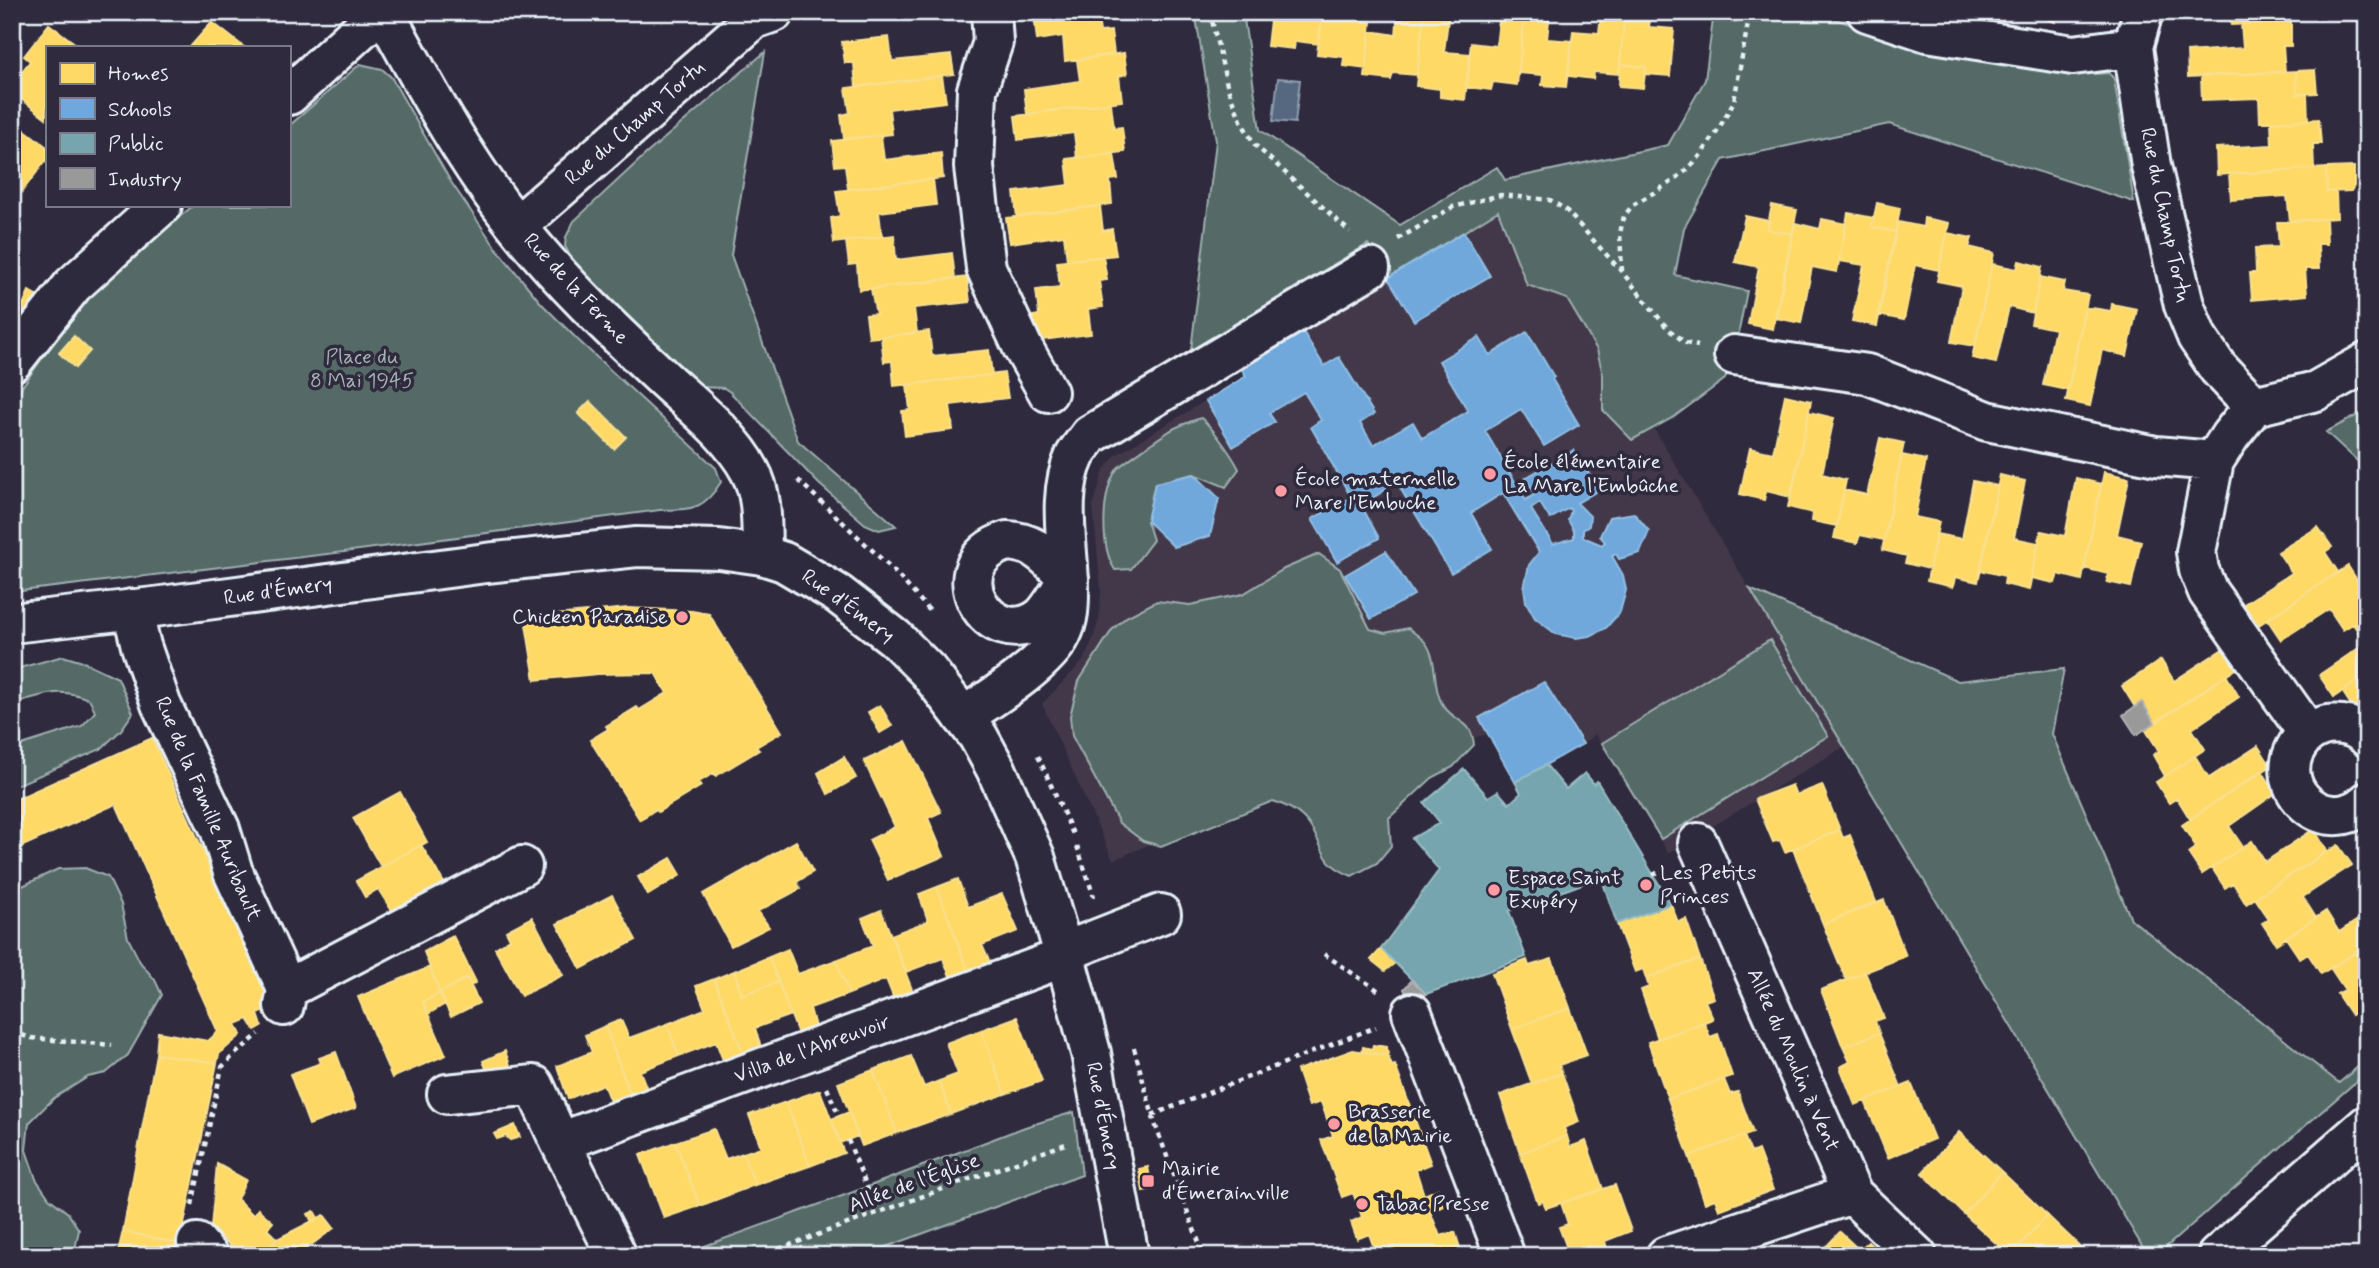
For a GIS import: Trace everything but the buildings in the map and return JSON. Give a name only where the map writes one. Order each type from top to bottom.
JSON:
[{"type":"street","name":"Rue de la Ferme","points":[[290,94],[382,12],[446,123],[488,188],[517,226],[589,307],[705,418],[742,458],[758,489],[762,555]]},
{"type":"street","points":[[991,12],[993,42],[977,90],[974,167],[986,268],[1023,348],[1048,392]]},
{"type":"street","name":"Rue du Champ Tortu","points":[[1867,12],[1927,32],[2073,55],[2138,30],[2151,166],[2184,305],[2197,337],[2218,368],[2254,407]]},
{"type":"street","name":"Rue du Champ Tortu","points":[[517,226],[763,15]]},
{"type":"street","points":[[12,362],[73,285],[161,206]]},
{"type":"street","points":[[963,717],[1041,659],[1060,637],[1069,615],[1066,504],[1068,478],[1075,456],[1090,435],[1372,261]]},
{"type":"street","points":[[1734,355],[1867,374],[1987,422],[2156,456],[2214,461]]},
{"type":"street","points":[[2308,733],[2208,592],[2199,570],[2196,552],[2214,461],[2254,407],[2316,391],[2367,362]]},
{"type":"street","name":"Rue d'Émery","points":[[12,623],[486,563],[637,547],[719,550],[762,555],[784,562],[838,594],[895,638],[928,671],[978,736],[996,769],[1035,857],[1065,955],[1091,1053],[1129,1256]]},
{"type":"street","name":"Rue de la Famille Auribault","points":[[132,609],[141,646],[161,704],[220,829],[233,872],[286,998]]},
{"type":"street","points":[[2364,810],[2330,815],[2316,811],[2303,802],[2292,782],[2291,759],[2297,745],[2308,733],[2321,726],[2350,726],[2367,737]]},
{"type":"street","name":"Allée du Moulin à Vent","points":[[1698,843],[1852,1194],[1917,1256]]},
{"type":"street","points":[[286,998],[522,866]]},
{"type":"street","name":"Villa de l'Abreuvoir","points":[[560,1142],[1065,955],[1161,914]]},
{"type":"street","points":[[1412,1013],[1505,1256]]},
{"type":"street","points":[[447,1094],[534,1085],[617,1256]]},
{"type":"street","points":[[2217,1256],[2367,1125]]},
{"type":"street","points":[[1666,1256],[1852,1194]]},
{"type":"path","points":[[1210,12],[1228,89],[1242,123],[1255,145],[1372,261],[1453,207],[1501,195],[1550,200],[1566,210],[1622,272],[1668,329],[1686,343],[1734,355]]},
{"type":"path","points":[[1622,272],[1619,233],[1624,216],[1633,205],[1687,170],[1706,148],[1734,102],[1751,12]]},
{"type":"path","points":[[1324,954],[1412,1013]]},
{"type":"path","points":[[202,1250],[190,1219],[222,1068],[269,1026],[286,998]]},
{"type":"path","points":[[1152,1115],[1412,1013]]},
{"type":"path","points":[[12,1032],[32,1038],[112,1045]]},
{"type":"path","points":[[848,1140],[877,1213]]},
{"type":"path","name":"Allée de l'Église","points":[[760,1256],[1078,1140]]},
{"type":"shaded area","points":[[1498,211],[1527,285],[1567,299],[1597,350],[1603,375],[1603,410],[1632,440],[1653,427],[1844,747],[1668,853],[1595,734],[1583,744],[1479,718],[1488,734],[1299,782],[1113,860],[1042,704],[1083,661],[1099,619],[1101,591],[1093,506],[1104,469],[1116,455],[1246,376],[1241,367]]},
{"type":"green space","points":[[1195,12],[1243,12],[1260,130],[1400,225],[1497,167],[1505,180],[1668,145],[1705,80],[1714,12],[1815,12],[1904,43],[2077,75],[2109,73],[2114,79],[2134,202],[1889,124],[1723,160],[1684,228],[1675,275],[1747,291],[1734,355],[1725,379],[1674,417],[1632,440],[1603,410],[1603,375],[1597,350],[1567,299],[1527,285],[1498,211],[1390,277],[1368,244],[1191,350],[1216,141]]},
{"type":"green space","points":[[765,52],[731,255],[798,441],[896,526],[879,530],[865,524],[819,484],[730,392],[724,388],[696,387],[574,264],[565,246],[566,237],[574,221],[646,154]]},
{"type":"green space","name":"Place du 8 Mai 1945","points":[[360,64],[382,69],[391,77],[451,182],[496,248],[541,303],[578,340],[716,468],[721,482],[715,491],[702,503],[689,508],[12,592],[12,401],[95,291],[193,206],[290,206],[290,125]]},
{"type":"green space","points":[[2367,410],[2367,470],[2326,432]]},
{"type":"green space","points":[[1201,418],[1222,442],[1239,469],[1226,487],[1194,474],[1155,483],[1147,521],[1153,540],[1131,569],[1115,570],[1107,548],[1104,520],[1108,492],[1117,469],[1171,430]]},
{"type":"green space","points":[[1319,554],[1340,569],[1370,629],[1385,633],[1408,628],[1425,642],[1430,650],[1441,702],[1468,727],[1474,745],[1453,767],[1432,778],[1389,818],[1391,846],[1377,863],[1352,876],[1329,861],[1310,826],[1298,813],[1273,801],[1161,846],[1143,841],[1119,823],[1072,736],[1070,716],[1079,681],[1112,630],[1126,617],[1157,601],[1190,605],[1243,594],[1284,569]]},
{"type":"green space","points":[[1750,589],[1958,681],[2064,669],[2052,734],[2131,919],[2339,1083],[2367,1059],[2367,1072],[2156,1256],[2148,1256]]},
{"type":"green space","points":[[1770,640],[1828,736],[1661,839],[1602,743]]},
{"type":"green space","points":[[63,656],[118,678],[133,713],[121,730],[101,749],[12,787],[12,748],[82,726],[95,712],[90,700],[70,693],[51,693],[12,704],[12,670]]},
{"type":"green space","points":[[85,868],[108,877],[121,904],[128,938],[162,995],[128,1055],[106,1073],[88,1077],[54,1098],[29,1123],[26,1150],[36,1179],[49,1198],[68,1213],[79,1230],[75,1249],[56,1256],[12,1256],[12,891],[58,869]]},
{"type":"green space","points":[[1074,1112],[1082,1175],[862,1256],[677,1256],[1025,1127]]},
{"type":"water","points":[[1278,78],[1300,80],[1295,123],[1273,121]]},
{"type":"place","name":"École élémentaire La Mare l'Embûche","points":[[1490,474]]},
{"type":"place","name":"École maternelle Mare l'Embuche","points":[[1281,491]]},
{"type":"place","name":"Chicken Paradise","points":[[682,617]]},
{"type":"place","name":"Les Petits Princes","points":[[1646,885]]},
{"type":"place","name":"Espace Saint Exupéry","points":[[1494,890]]},
{"type":"place","name":"Brasserie de la Mairie","points":[[1334,1124]]},
{"type":"place","name":"Mairie d'Émerainville","points":[[1148,1181]]},
{"type":"place","name":"Tabac Presse","points":[[1362,1204]]}]
